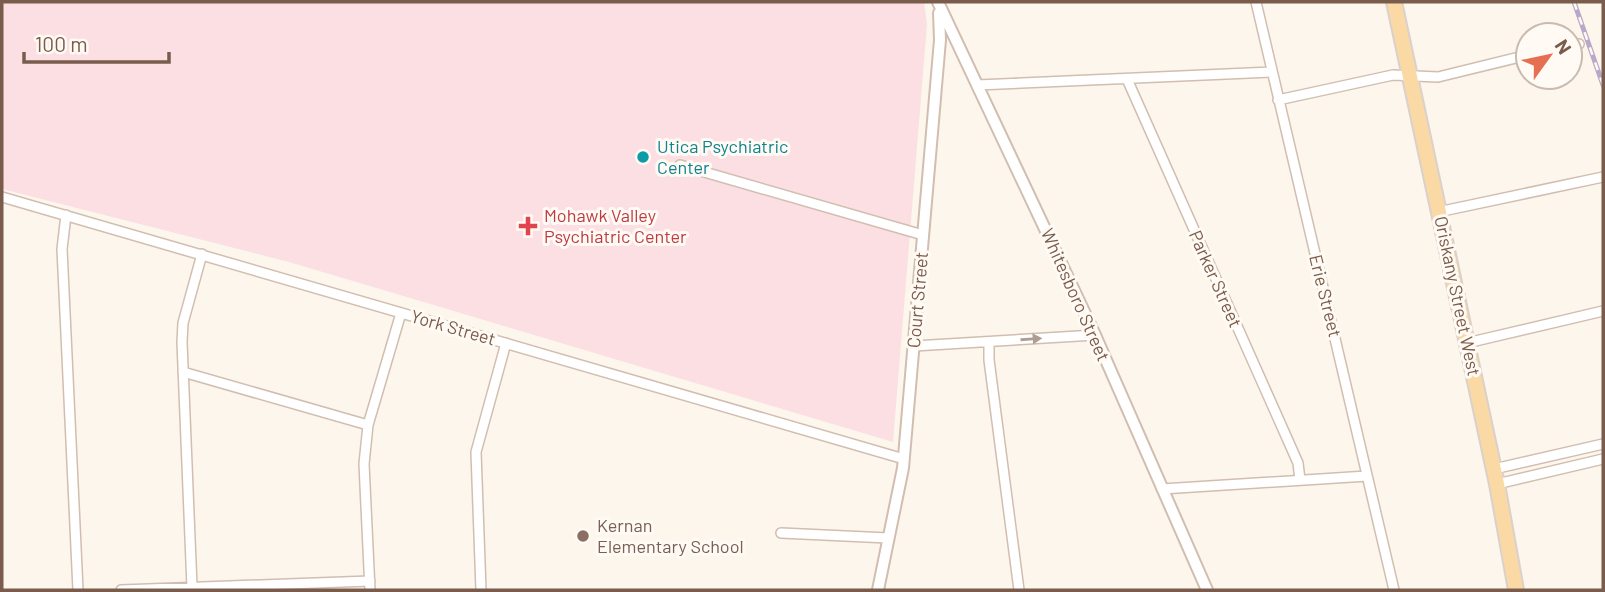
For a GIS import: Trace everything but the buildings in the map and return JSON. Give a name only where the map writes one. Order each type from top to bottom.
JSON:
[{"type":"main road","name":"Oriskany Street West","points":[[1394,2],[1407,76],[1494,469],[1516,590]]},
{"type":"street","name":"Erie Street","points":[[1256,2],[1394,590]]},
{"type":"street","name":"Whitesboro Street","points":[[938,4],[1095,335],[1207,590]]},
{"type":"street","name":"Court Street","points":[[878,590],[904,459],[940,40],[938,4]]},
{"type":"street","points":[[1278,100],[1377,78],[1438,77],[1514,58]]},
{"type":"street","points":[[977,85],[1272,72]]},
{"type":"street","name":"Parker Street","points":[[1126,79],[1298,463],[1300,480]]},
{"type":"street","points":[[680,165],[923,235]]},
{"type":"street","points":[[1438,212],[1603,177]]},
{"type":"street","name":"York Street","points":[[2,197],[904,459]]},
{"type":"street","points":[[66,215],[62,248],[78,590]]},
{"type":"street","points":[[192,587],[183,323],[202,254]]},
{"type":"street","points":[[1467,342],[1603,311]]},
{"type":"street","points":[[121,590],[370,586],[364,464],[368,425],[401,313]]},
{"type":"street","points":[[914,346],[1095,335]]},
{"type":"street","points":[[989,342],[989,360],[1019,590]]},
{"type":"street","points":[[481,590],[476,452],[506,343]]},
{"type":"street","points":[[183,372],[368,425]]},
{"type":"street","points":[[1494,469],[1603,444]]},
{"type":"street","points":[[1497,484],[1603,459]]},
{"type":"street","points":[[1162,489],[1367,476]]},
{"type":"street","points":[[781,533],[888,538]]},
{"type":"shaded area","name":"Mohawk Valley Psychiatric Center","points":[[2,2],[924,2],[927,24],[893,442],[289,262],[2,189]]},
{"type":"railway","points":[[1574,2],[1603,85]]},
{"type":"place","name":"Utica Psychiatric Center","points":[[643,157]]},
{"type":"place","name":"Mohawk Valley Psychiatric Center","points":[[528,226]]},
{"type":"place","name":"Kernan Elementary School","points":[[583,536]]}]
